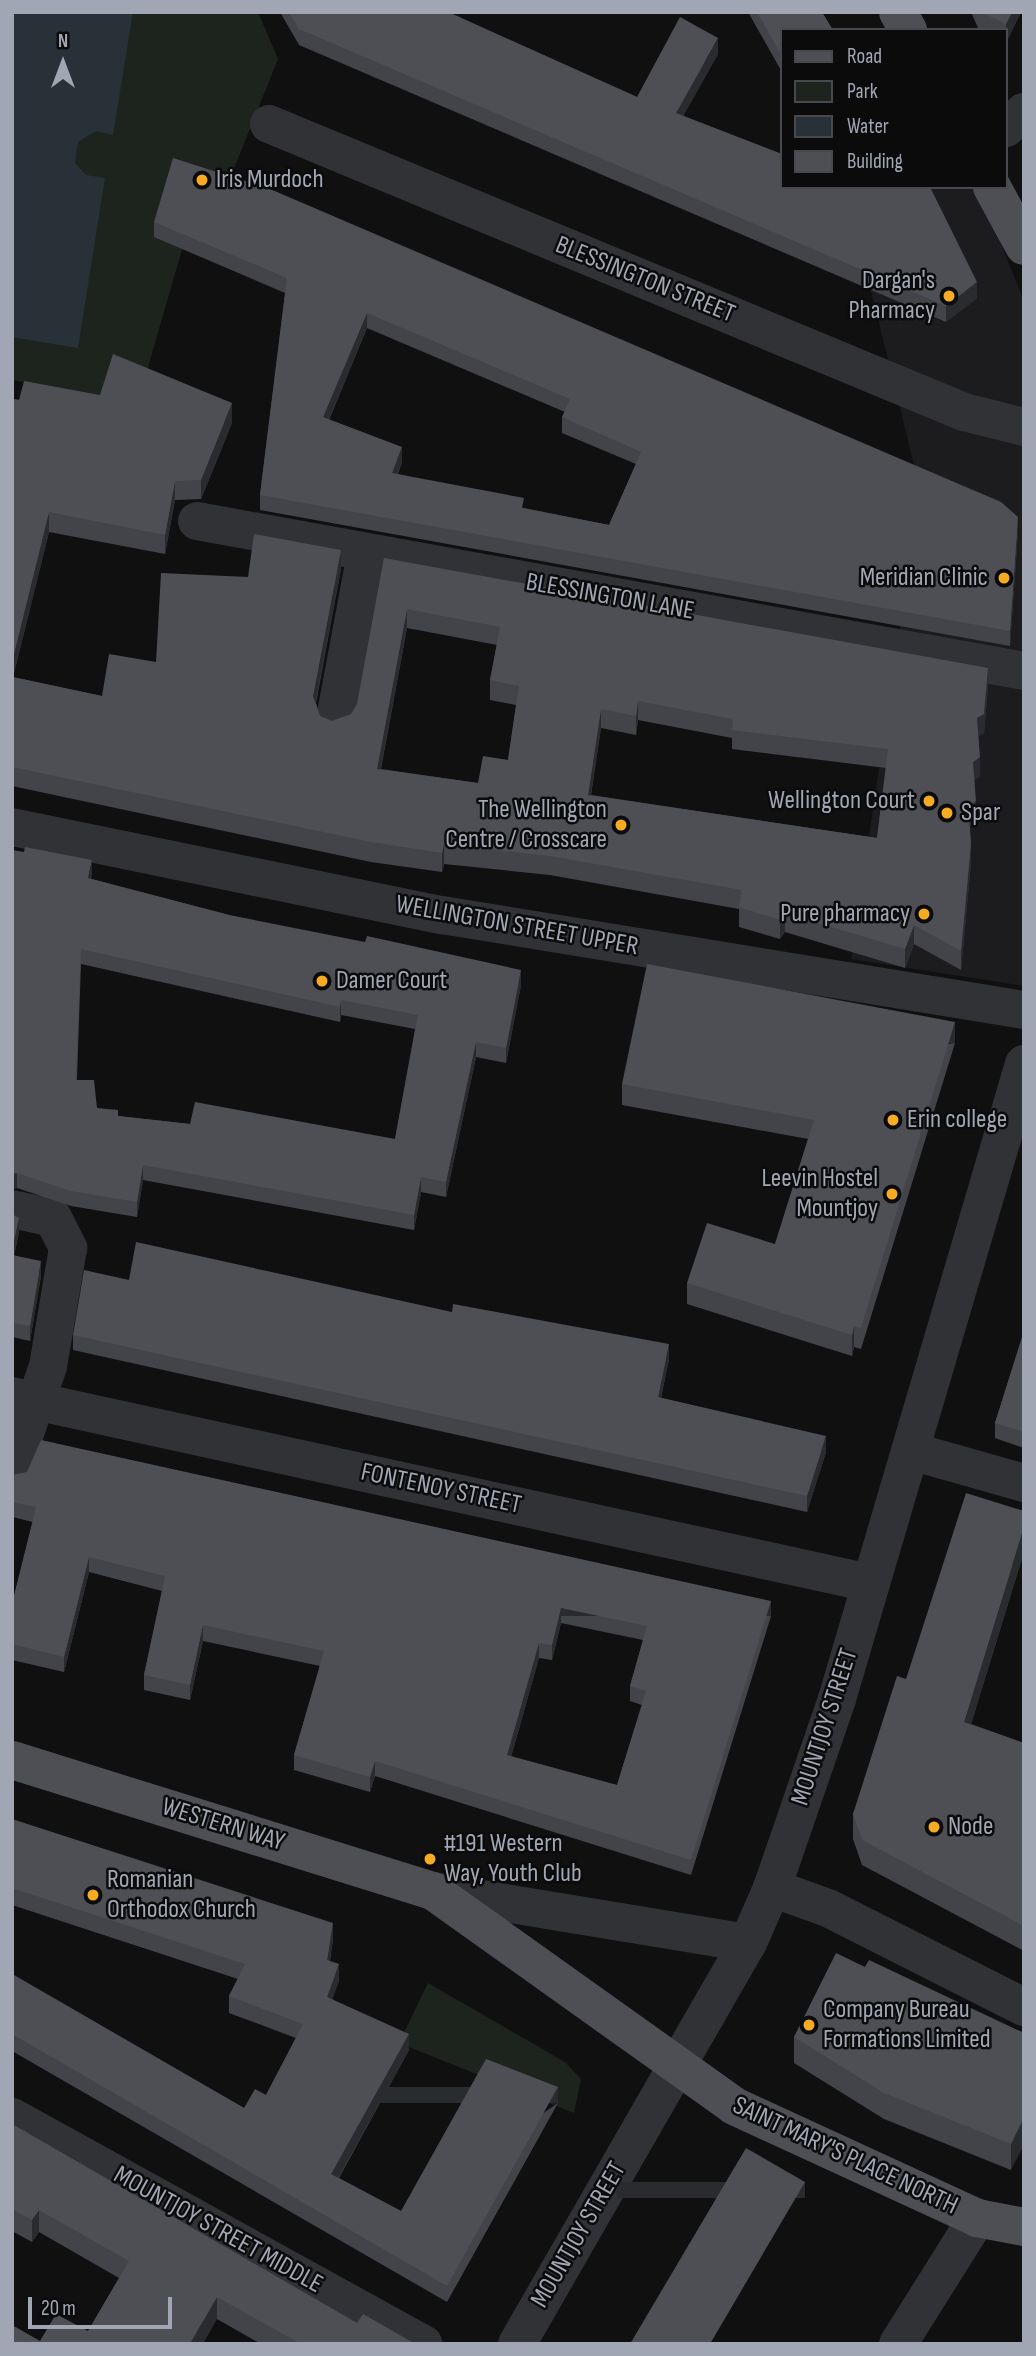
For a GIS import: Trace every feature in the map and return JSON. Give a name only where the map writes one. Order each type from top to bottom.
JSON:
[{"type":"main road","points":[[898,12],[907,28]]},
{"type":"main road","points":[[993,189],[1024,246]]},
{"type":"main road","name":"WESTERN WAY","points":[[12,1760],[433,1891],[675,2066]]},
{"type":"main road","name":"SAINT MARY'S PLACE NORTH","points":[[675,2066],[734,2106],[977,2218],[1024,2227]]},
{"type":"street","points":[[1008,126],[1024,112]]},
{"type":"street","name":"BLESSINGTON STREET","points":[[269,124],[964,412],[1024,427]]},
{"type":"street","name":"BLESSINGTON LANE","points":[[197,521],[1024,671]]},
{"type":"street","points":[[335,719],[366,553]]},
{"type":"street","name":"WELLINGTON STREET UPPER","points":[[12,827],[442,915],[1024,1010]]},
{"type":"street","name":"MOUNTJOY STREET","points":[[517,2344],[748,1942],[772,1888],[911,1451],[1024,1064]]},
{"type":"street","points":[[12,1209],[53,1218],[68,1248],[48,1366],[23,1398],[12,1471]]},
{"type":"street","name":"FONTENOY STREET","points":[[23,1398],[870,1583]]},
{"type":"street","points":[[911,1451],[1024,1483]]},
{"type":"street","points":[[772,1888],[828,1908],[1024,2007]]},
{"type":"street","name":"WESTERN WAY","points":[[433,1891],[748,1942]]},
{"type":"street","name":"MOUNTJOY STREET MIDDLE","points":[[12,2118],[424,2344]]},
{"type":"street","points":[[898,2344],[977,2218]]},
{"type":"shaded area","points":[[895,189],[979,189],[1024,301],[1024,986],[851,959],[920,489],[869,282]]},
{"type":"green space","points":[[12,12],[258,12],[278,59],[229,181],[202,180],[138,402],[12,380]]},
{"type":"green space","points":[[428,1983],[565,2062],[581,2079],[574,2113],[399,2043]]},
{"type":"water","points":[[12,12],[133,12],[113,135],[96,131],[78,142],[75,163],[86,175],[105,178],[78,348],[12,337]]},
{"type":"building","points":[[289,12],[448,12],[637,97],[680,17],[718,38],[676,113],[780,153],[780,189],[931,189],[977,282],[946,306],[299,29]]},
{"type":"building","points":[[757,12],[822,12],[832,28],[780,28],[780,52]]},
{"type":"building","points":[[981,12],[1012,12],[1006,24]]},
{"type":"building","points":[[173,158],[270,189],[1001,502],[1018,517],[1010,631],[260,495],[287,278],[154,222]],"holes":[[[367,313],[570,399],[562,417],[641,452],[609,525],[522,508],[524,498],[392,473],[402,447],[323,417]]]},
{"type":"building","points":[[113,354],[232,403],[201,480],[175,481],[165,535],[49,512],[12,662],[12,399],[19,400],[24,381],[100,395]]},
{"type":"building","points":[[254,534],[341,550],[313,696],[320,716],[332,721],[351,714],[357,704],[384,558],[988,668],[984,714],[977,718],[980,757],[973,762],[976,801],[968,807],[971,843],[961,951],[914,925],[905,949],[785,913],[780,920],[739,907],[742,890],[550,856],[444,844],[442,853],[371,842],[12,767],[12,677],[102,696],[109,654],[156,662],[161,573],[248,577]],"holes":[[[407,609],[500,627],[490,680],[519,686],[508,760],[483,756],[478,783],[377,769]],[[638,701],[733,719],[732,730],[888,749],[877,838],[588,795],[601,709],[636,716]]]},
{"type":"building","points":[[25,847],[92,860],[88,878],[229,915],[365,942],[367,936],[521,970],[506,1048],[476,1042],[446,1182],[421,1177],[414,1215],[143,1165],[137,1202],[71,1191],[17,1173],[12,1174],[12,850],[24,852]],"holes":[[[81,949],[340,1007],[341,1000],[418,1015],[395,1139],[195,1102],[190,1124],[118,1116],[118,1110],[97,1108],[94,1080],[76,1080]]]},
{"type":"building","points":[[647,964],[955,1022],[861,1328],[854,1326],[852,1335],[687,1283],[707,1223],[775,1244],[814,1120],[622,1084]]},
{"type":"building","points":[[12,1214],[19,1218],[12,1249]]},
{"type":"building","points":[[136,1242],[452,1312],[453,1304],[669,1344],[658,1397],[826,1436],[807,1496],[73,1335],[84,1270],[129,1280]]},
{"type":"building","points":[[12,1255],[41,1261],[30,1326],[12,1323]]},
{"type":"building","points":[[1024,1331],[1024,1432],[995,1423]]},
{"type":"building","points":[[41,1440],[771,1601],[691,1860],[375,1761],[370,1777],[294,1755],[324,1651],[203,1625],[190,1685],[144,1675],[165,1576],[89,1557],[64,1657],[12,1644],[12,1604],[36,1507],[12,1502],[12,1475],[27,1472]],"holes":[[[561,1608],[647,1626],[630,1686],[646,1691],[617,1785],[507,1755],[539,1643],[552,1645]]]},
{"type":"building","points":[[966,1493],[1024,1511],[1024,1527],[964,1722],[1024,1743],[1024,1926],[862,1840],[853,1814],[897,1676],[906,1679]]},
{"type":"building","points":[[12,1819],[333,1923],[327,1960],[339,1964],[327,1997],[409,2034],[331,2174],[401,2211],[486,2059],[558,2087],[447,2286],[12,2034],[12,1974],[244,2108],[255,2089],[266,2095],[303,2024],[229,1996],[245,1964],[12,1888]]},
{"type":"building","points":[[836,1953],[865,1967],[869,1960],[1024,2033],[1024,2118],[1011,2144],[884,2093],[794,2037]]},
{"type":"building","points":[[12,2124],[357,2323],[363,2314],[412,2342],[411,2344],[301,2344],[217,2297],[190,2344],[12,2344],[12,2325],[40,2341],[56,2314],[88,2331],[129,2261],[39,2210],[32,2220],[12,2209]]},
{"type":"building","points":[[746,2148],[805,2182],[710,2344],[630,2344]]},
{"type":"place","name":"Iris Murdoch","points":[[202,180]]},
{"type":"place","name":"Dargan's Pharmacy","points":[[949,296]]},
{"type":"place","name":"Meridian Clinic","points":[[1004,578]]},
{"type":"place","name":"Wellington Court","points":[[929,801]]},
{"type":"place","name":"Spar","points":[[947,813]]},
{"type":"place","name":"The Wellington Centre / Crosscare","points":[[621,825]]},
{"type":"place","name":"Pure pharmacy","points":[[924,914]]},
{"type":"place","name":"Damer Court","points":[[322,981]]},
{"type":"place","name":"Erin college","points":[[893,1120]]},
{"type":"place","name":"Leevin Hostel Mountjoy","points":[[892,1194]]},
{"type":"place","name":"Node","points":[[934,1827]]},
{"type":"place","name":"#191 Western Way, Youth Club","points":[[430,1859]]},
{"type":"place","name":"Romanian Orthodox Church","points":[[93,1895]]},
{"type":"place","name":"Company Bureau Formations Limited","points":[[809,2025]]}]
